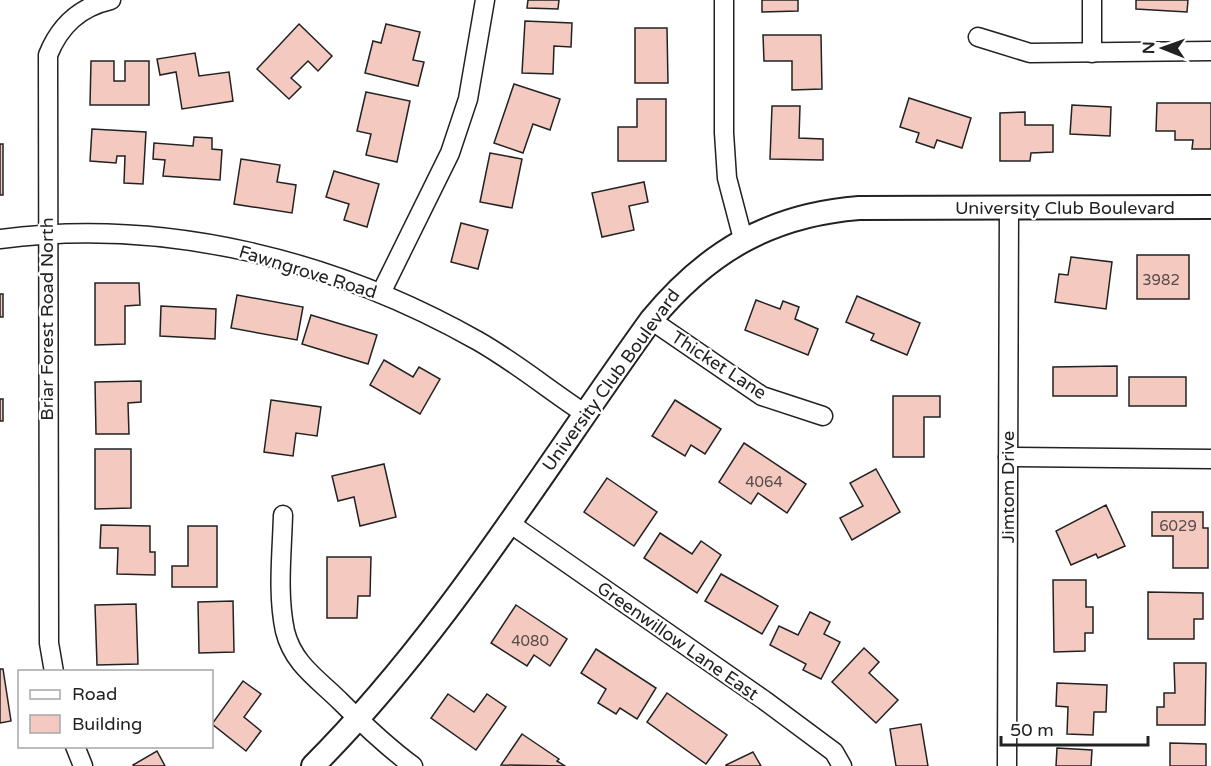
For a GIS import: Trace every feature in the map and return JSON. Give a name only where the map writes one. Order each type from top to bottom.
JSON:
[{"type":"street","name":"Briar Forest Road North","points":[[54,670],[49,643],[46,235],[48,55],[58,34],[73,17],[111,0]]},
{"type":"street","points":[[381,293],[450,153],[468,99],[485,0]]},
{"type":"street","points":[[724,0],[726,166],[743,239]]},
{"type":"street","points":[[1092,0],[1092,52]]},
{"type":"street","points":[[978,37],[1030,52],[1211,51]]},
{"type":"street","name":"Jimtom Drive","points":[[1007,766],[1009,207]]},
{"type":"street","name":"University Club Boulevard","points":[[313,766],[358,721],[440,620],[651,320],[684,282],[709,261],[743,239],[831,210],[1211,207]]},
{"type":"street","name":"Fawngrove Road","points":[[0,239],[46,235],[148,236],[193,242],[292,263],[381,293],[479,342],[584,413]]},
{"type":"street","name":"Thicket Lane","points":[[651,320],[762,396],[823,416]]},
{"type":"street","points":[[1008,457],[1211,459]]},
{"type":"street","points":[[283,516],[282,612],[286,633],[294,654],[305,670],[340,701],[358,721],[413,766]]},
{"type":"street","name":"Greenwillow Lane East","points":[[508,522],[764,700],[834,752],[842,766]]},
{"type":"street","points":[[75,748],[83,766]]},
{"type":"building","points":[[528,0],[559,0],[558,9],[527,8]]},
{"type":"building","points":[[762,0],[798,0],[798,11],[762,12]]},
{"type":"building","points":[[1136,0],[1188,0],[1187,12],[1136,9]]},
{"type":"building","points":[[525,21],[572,23],[571,47],[554,46],[553,74],[522,73]]},
{"type":"building","points":[[299,24],[332,56],[318,71],[308,61],[291,78],[301,87],[289,99],[257,69]]},
{"type":"building","points":[[386,24],[420,32],[413,60],[424,62],[418,86],[365,73],[373,41],[381,43]]},
{"type":"building","points":[[635,28],[667,28],[668,83],[635,83]]},
{"type":"building","points":[[763,35],[821,35],[822,89],[792,90],[792,61],[764,61]]},
{"type":"building","points":[[195,53],[199,76],[229,72],[233,101],[182,109],[176,72],[160,75],[157,59]]},
{"type":"building","points":[[91,61],[114,61],[114,81],[125,81],[125,61],[149,61],[149,105],[90,105]]},
{"type":"building","points":[[514,84],[560,99],[550,130],[533,124],[523,153],[494,143]]},
{"type":"building","points":[[366,92],[410,101],[397,162],[366,155],[371,134],[357,131]]},
{"type":"building","points":[[909,98],[971,118],[962,148],[937,140],[934,148],[916,142],[919,133],[900,127]]},
{"type":"building","points":[[637,99],[666,99],[666,161],[618,161],[618,127],[637,127]]},
{"type":"building","points":[[1157,103],[1211,103],[1211,149],[1192,149],[1193,140],[1175,140],[1175,131],[1156,131]]},
{"type":"building","points":[[1072,105],[1111,107],[1110,136],[1070,134]]},
{"type":"building","points":[[772,106],[800,106],[799,138],[823,139],[823,160],[770,159]]},
{"type":"building","points":[[1025,112],[1025,125],[1053,125],[1053,152],[1031,153],[1030,161],[1000,161],[1000,113]]},
{"type":"building","points":[[92,129],[146,132],[143,184],[124,183],[125,156],[117,156],[116,163],[90,161]]},
{"type":"building","points":[[194,137],[212,138],[212,149],[222,150],[220,180],[163,176],[165,160],[153,159],[154,143],[193,146]]},
{"type":"building","points":[[0,144],[3,144],[3,195],[0,195]]},
{"type":"building","points":[[490,153],[522,159],[512,208],[480,202]]},
{"type":"building","points":[[241,159],[280,165],[277,182],[296,185],[292,213],[234,204]]},
{"type":"building","points":[[334,171],[379,184],[367,227],[344,220],[349,204],[326,197]]},
{"type":"building","points":[[644,182],[648,202],[629,206],[634,230],[602,237],[592,193]]},
{"type":"building","points":[[461,223],[488,230],[478,269],[451,262]]},
{"type":"building","points":[[1137,255],[1189,255],[1189,299],[1137,299]]},
{"type":"building","points":[[1071,257],[1112,262],[1106,309],[1055,302],[1059,274],[1068,275]]},
{"type":"building","points":[[95,283],[139,283],[140,305],[125,306],[125,344],[95,345]]},
{"type":"building","points":[[0,294],[3,294],[3,317],[0,317]]},
{"type":"building","points":[[237,295],[303,307],[297,340],[231,328]]},
{"type":"building","points":[[857,296],[920,323],[907,355],[871,340],[874,334],[846,322]]},
{"type":"building","points":[[756,300],[780,309],[783,301],[799,307],[795,319],[818,329],[808,355],[745,330]]},
{"type":"building","points":[[161,306],[216,309],[215,339],[160,336]]},
{"type":"building","points":[[311,315],[377,335],[368,364],[302,344]]},
{"type":"building","points":[[384,360],[413,377],[419,367],[440,379],[420,414],[370,385]]},
{"type":"building","points":[[1117,366],[1117,396],[1053,396],[1053,367]]},
{"type":"building","points":[[1129,377],[1186,377],[1186,406],[1129,406]]},
{"type":"building","points":[[141,381],[141,402],[128,403],[129,434],[96,434],[95,382]]},
{"type":"building","points":[[893,396],[940,396],[940,417],[924,417],[924,457],[893,457]]},
{"type":"building","points":[[0,399],[3,399],[3,421],[0,421]]},
{"type":"building","points":[[271,400],[321,407],[317,436],[296,433],[293,456],[264,452]]},
{"type":"building","points":[[675,400],[721,429],[705,454],[691,445],[685,456],[652,436]]},
{"type":"building","points":[[744,443],[806,484],[787,513],[758,493],[751,504],[719,482]]},
{"type":"building","points":[[95,449],[131,449],[131,508],[95,509]]},
{"type":"building","points":[[384,464],[396,517],[360,526],[354,497],[338,501],[332,476]]},
{"type":"building","points":[[876,469],[900,512],[852,540],[840,518],[863,506],[850,483]]},
{"type":"building","points":[[607,478],[657,512],[634,546],[584,512]]},
{"type":"building","points":[[1106,505],[1125,546],[1098,558],[1096,554],[1071,565],[1056,531]]},
{"type":"building","points":[[1152,512],[1203,512],[1203,528],[1208,528],[1208,568],[1173,568],[1173,536],[1152,536]]},
{"type":"building","points":[[101,525],[150,526],[150,552],[155,552],[155,575],[117,574],[118,548],[100,548]]},
{"type":"building","points":[[188,526],[217,526],[217,587],[172,587],[172,566],[188,566]]},
{"type":"building","points":[[660,533],[692,554],[701,541],[721,555],[697,593],[644,558]]},
{"type":"building","points":[[327,557],[371,557],[370,596],[358,596],[357,618],[327,618]]},
{"type":"building","points":[[721,574],[778,606],[762,634],[705,601]]},
{"type":"building","points":[[1053,580],[1086,580],[1086,607],[1093,607],[1093,633],[1085,633],[1085,651],[1054,652]]},
{"type":"building","points":[[1148,592],[1203,593],[1203,619],[1194,619],[1194,639],[1148,639]]},
{"type":"building","points":[[233,601],[234,652],[199,653],[198,602]]},
{"type":"building","points":[[136,604],[138,664],[97,665],[95,605]]},
{"type":"building","points":[[516,605],[567,639],[550,666],[534,655],[527,666],[491,643]]},
{"type":"building","points":[[810,612],[830,622],[824,634],[840,642],[821,679],[803,670],[806,664],[770,645],[779,626],[798,635]]},
{"type":"building","points":[[864,648],[879,662],[869,673],[898,700],[876,723],[832,682]]},
{"type":"building","points":[[596,649],[656,688],[637,719],[620,708],[616,714],[598,703],[606,689],[581,673]]},
{"type":"building","points":[[1174,663],[1206,663],[1205,725],[1157,725],[1157,707],[1164,707],[1164,693],[1175,693]]},
{"type":"building","points":[[0,669],[3,669],[11,721],[0,723]]},
{"type":"building","points":[[243,681],[261,694],[244,717],[261,731],[246,751],[213,723]]},
{"type":"building","points":[[1057,683],[1107,685],[1106,712],[1094,712],[1093,735],[1067,734],[1068,707],[1056,706]]},
{"type":"building","points":[[667,693],[727,735],[706,764],[647,722]]},
{"type":"building","points":[[448,694],[474,712],[487,694],[506,707],[476,750],[431,718]]},
{"type":"building","points":[[921,724],[928,766],[896,766],[890,729]]},
{"type":"building","points":[[522,734],[559,759],[557,761],[565,766],[501,765]]},
{"type":"building","points":[[1170,743],[1206,744],[1206,766],[1170,766]]},
{"type":"building","points":[[1057,748],[1092,750],[1091,766],[1056,766]]},
{"type":"building","points":[[157,751],[165,766],[133,765]]},
{"type":"building","points":[[753,752],[761,766],[726,766],[726,765]]}]
